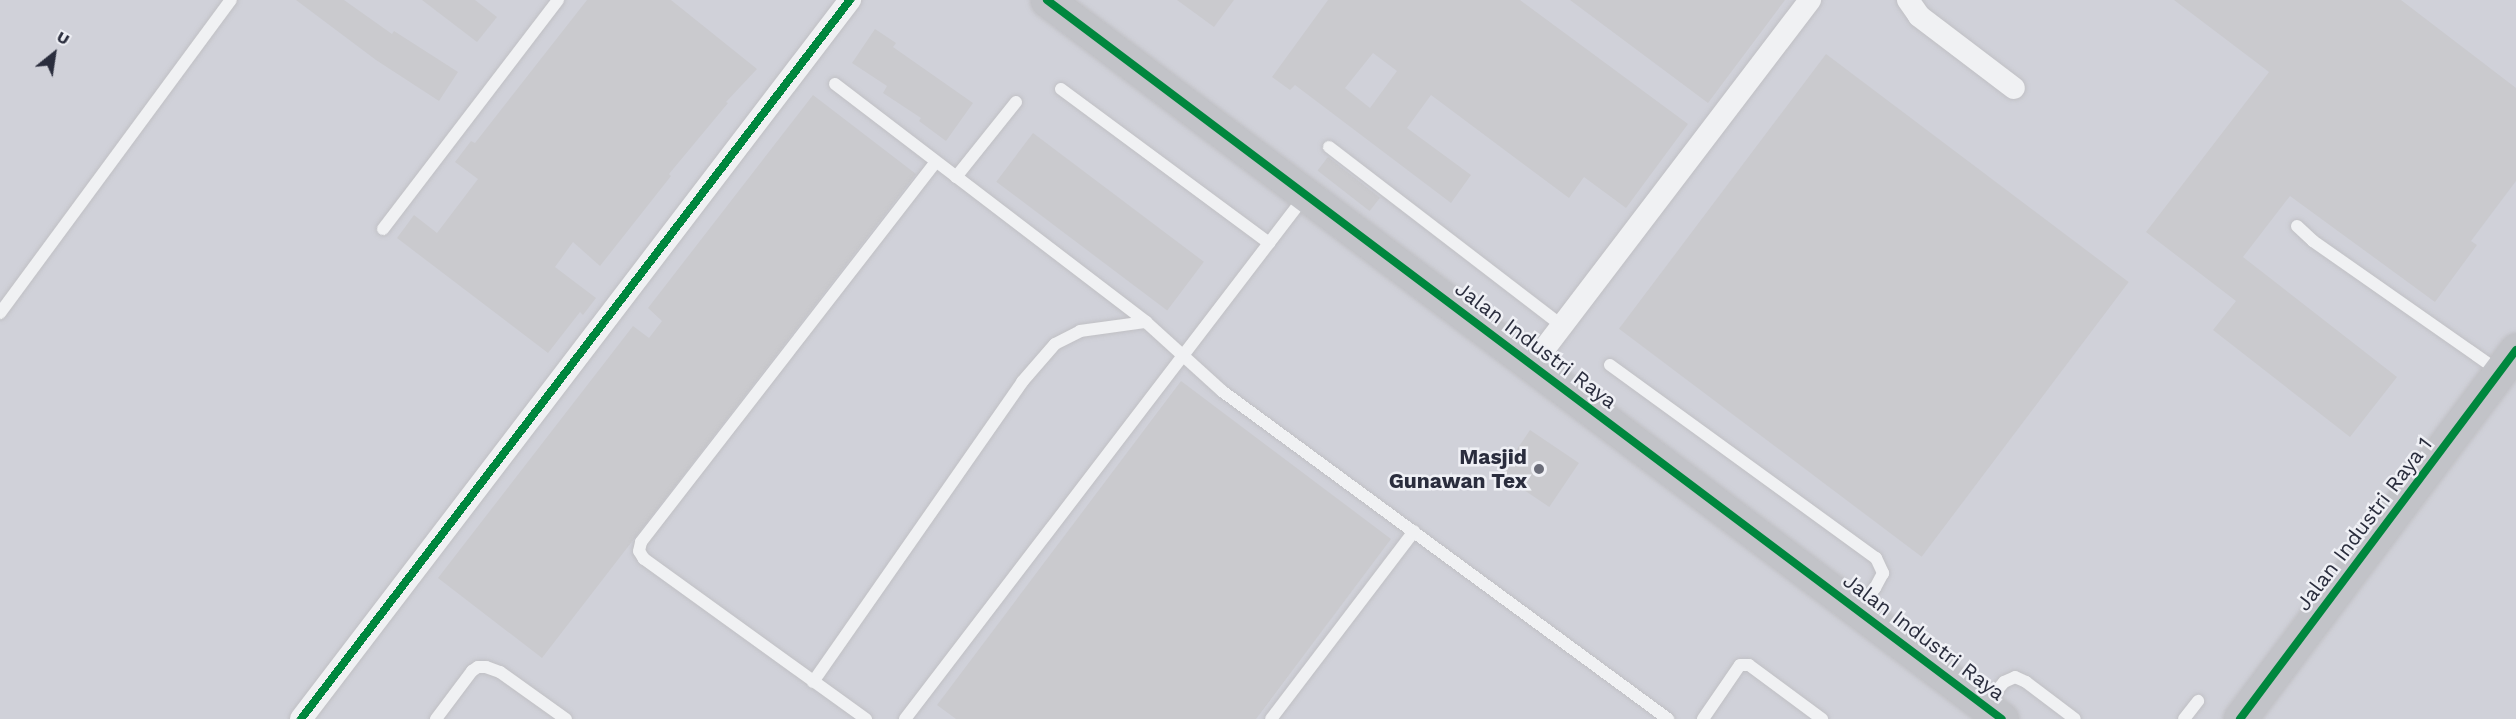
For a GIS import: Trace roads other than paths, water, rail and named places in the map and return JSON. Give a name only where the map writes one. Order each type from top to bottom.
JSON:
[{"type":"street","points":[[301,719],[850,0]]},
{"type":"street","name":"Jalan Industri Raya","points":[[1047,0],[1993,712]]},
{"type":"street","points":[[1532,365],[1810,0]]},
{"type":"street","points":[[1908,0],[1919,16],[2014,88]]},
{"type":"street","name":"Jalan Industri Raya 1","points":[[2240,719],[2508,361]]},
{"type":"lane","points":[[0,313],[231,0]]},
{"type":"lane","points":[[383,229],[558,0]]},
{"type":"lane","points":[[835,84],[1146,322],[1222,391],[1414,531],[1661,717]]},
{"type":"lane","points":[[1061,89],[1269,243]]},
{"type":"lane","points":[[956,177],[1016,102]]},
{"type":"lane","points":[[1329,147],[1562,326]]},
{"type":"lane","points":[[867,719],[644,559],[639,551],[641,542],[936,162]]},
{"type":"lane","points":[[905,719],[1306,195]]},
{"type":"lane","points":[[2297,226],[2313,241],[2508,361]]},
{"type":"lane","points":[[813,682],[1022,382],[1055,345],[1080,331],[1146,322]]},
{"type":"lane","points":[[1610,365],[1876,558],[1883,573],[1875,588],[1857,610]]},
{"type":"lane","points":[[1271,719],[1414,531]]},
{"type":"lane","points":[[1703,719],[1740,665],[1749,665],[1822,719]]},
{"type":"lane","points":[[436,719],[472,671],[478,667],[500,672],[566,719]]},
{"type":"lane","points":[[1993,712],[2004,682],[2015,677],[2075,719]]},
{"type":"lane","points":[[2184,719],[2198,701]]},
{"type":"place","name":"Masjid Gunawan Tex","points":[[1539,469]]}]
